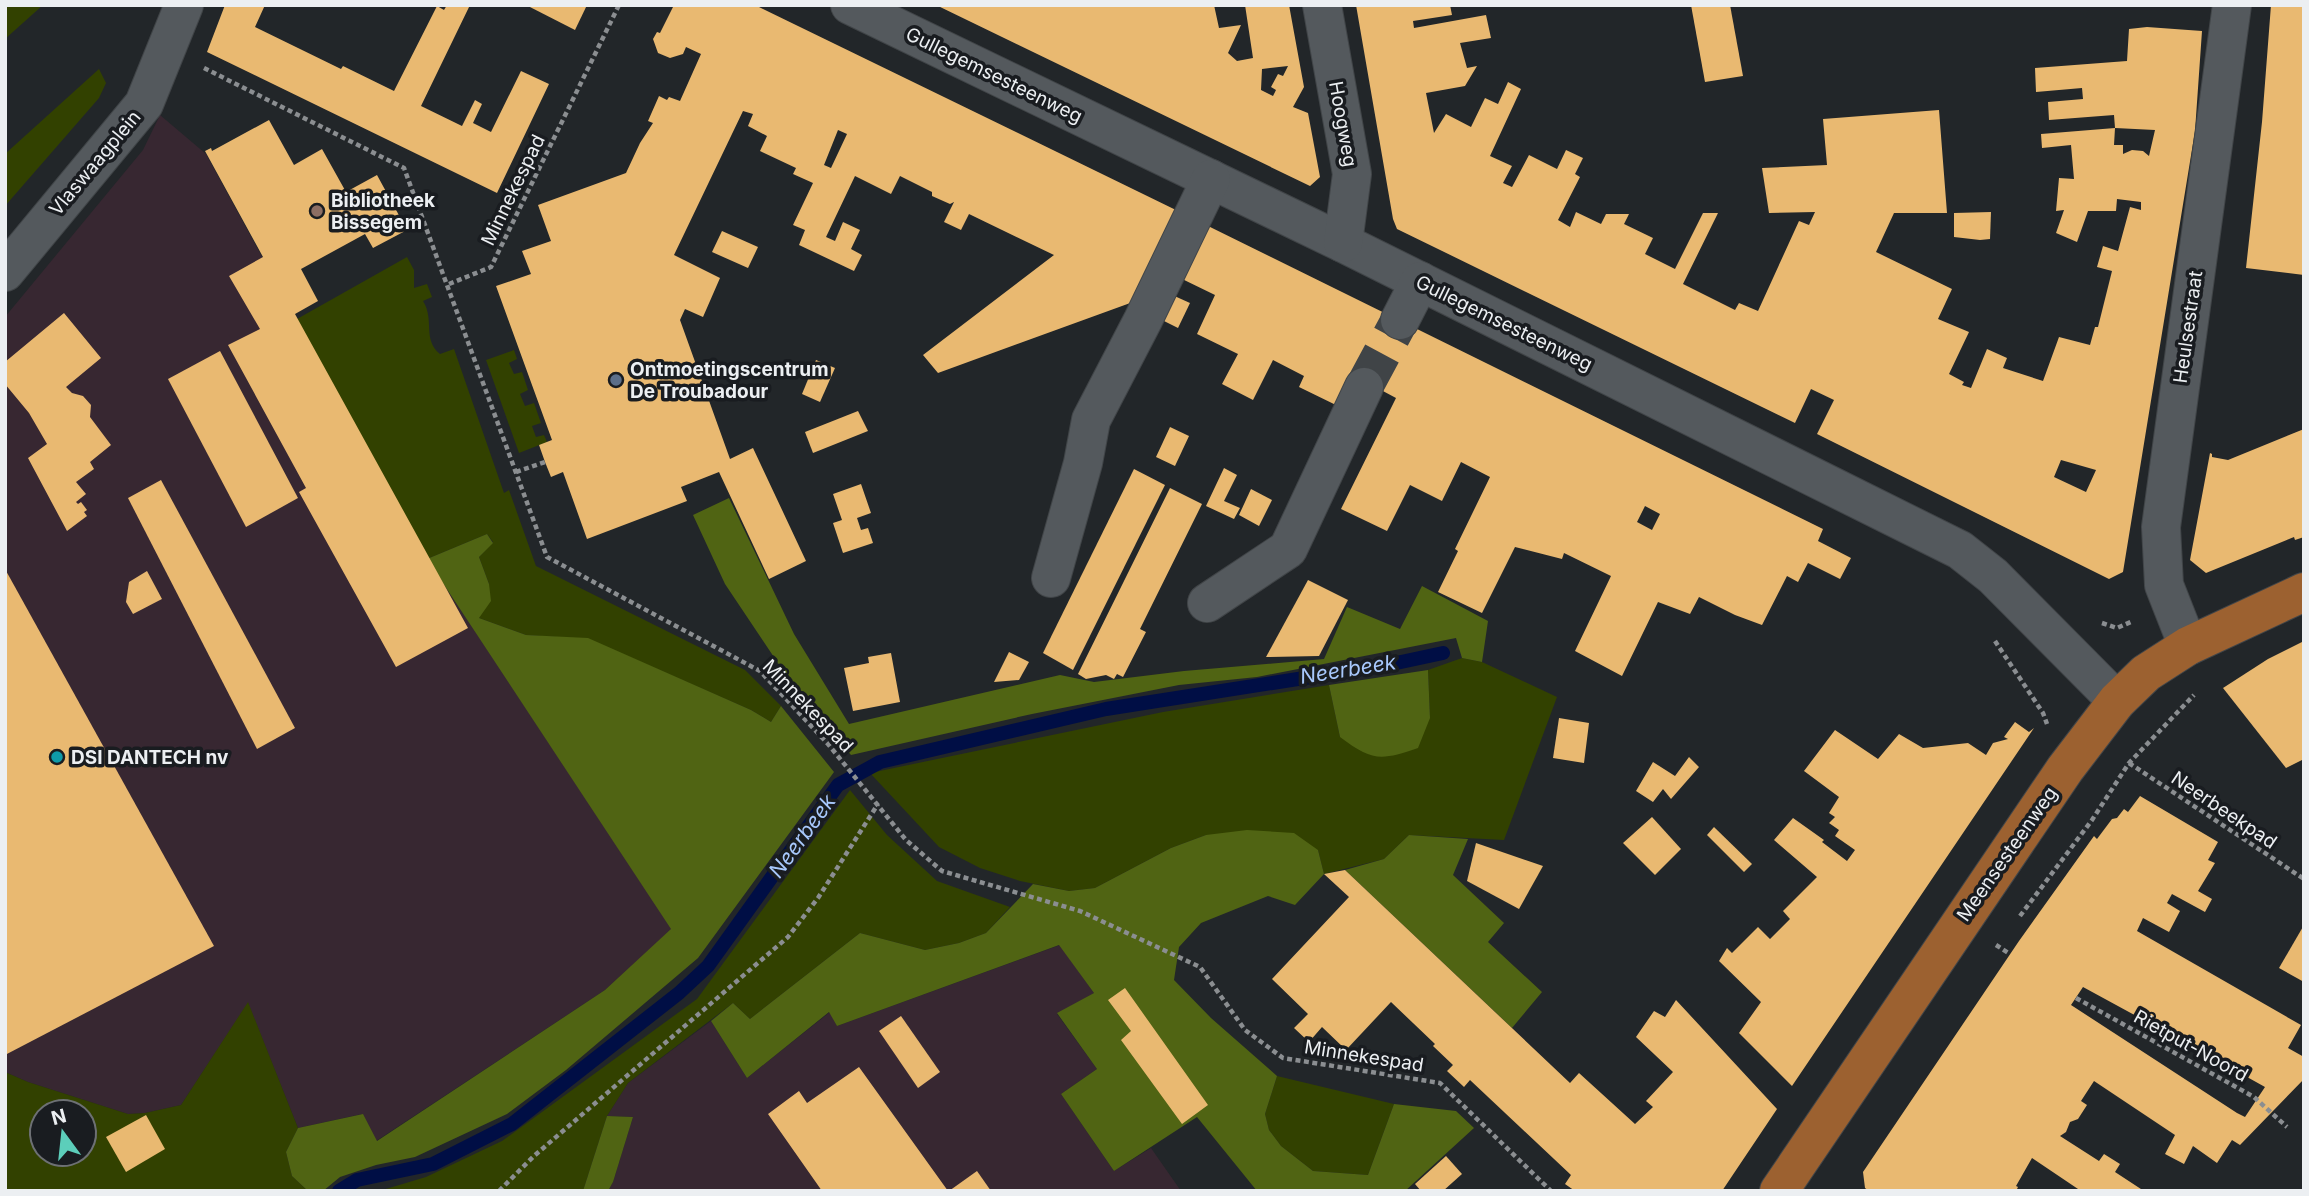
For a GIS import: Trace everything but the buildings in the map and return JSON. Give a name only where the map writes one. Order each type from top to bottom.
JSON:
[{"type":"main road","name":"Meensesteenweg","points":[[1779,1191],[2065,769],[2117,701],[2146,673],[2188,646],[2304,592]]},
{"type":"street","name":"Vlaswaagplein","points":[[5,272],[144,104],[184,5]]},
{"type":"street","name":"Gullegemsesteenweg","points":[[850,5],[1343,243],[1961,550],[1993,576],[2117,701]]},
{"type":"street","name":"Hoogweg","points":[[1322,5],[1352,174],[1343,243]]},
{"type":"street","name":"Heulsestraat","points":[[2188,646],[2164,584],[2161,527],[2232,5]]},
{"type":"street","points":[[1051,578],[1083,463],[1091,419],[1143,320],[1211,179]]},
{"type":"street","points":[[1400,320],[1420,281]]},
{"type":"street","points":[[1207,603],[1288,549],[1364,387]]},
{"type":"path","name":"Minnekespad","points":[[619,5],[491,267],[449,284],[547,557],[760,671],[828,744],[906,840],[942,871],[1080,911],[1200,967],[1245,1030],[1283,1058],[1440,1083],[1550,1191]]},
{"type":"path","points":[[166,49],[404,168],[449,284]]},
{"type":"path","points":[[516,472],[545,462]]},
{"type":"path","points":[[2013,925],[2092,820],[2129,763],[2201,690]]},
{"type":"path","name":"Neerbeekpad","points":[[2129,763],[2304,879]]},
{"type":"path","points":[[499,1191],[574,1121],[788,937],[818,898],[878,804]]},
{"type":"path","points":[[1997,947],[2005,936]]},
{"type":"path","name":"Rietput-Noord","points":[[2076,998],[2254,1097],[2287,1127]]},
{"type":"shaded area","points":[[160,115],[206,154],[427,559],[672,929],[605,990],[376,1141],[362,1114],[298,1128],[248,1003],[181,1105],[128,1114],[98,1104],[98,1098],[78,1098],[5,1072],[5,317],[143,150]]},
{"type":"shaded area","points":[[1060,945],[1094,993],[1057,1014],[1097,1069],[1061,1094],[1114,1171],[1151,1148],[1181,1191],[608,1191],[633,1117],[607,1116],[628,1083],[711,1021],[747,1078],[830,1012],[837,1026]]},
{"type":"green space","points":[[5,5],[43,5],[5,39]]},
{"type":"green space","points":[[99,69],[106,83],[99,98],[5,206],[5,154]]},
{"type":"green space","points":[[407,257],[414,270],[414,288],[427,284],[432,297],[423,301],[428,315],[431,342],[440,354],[454,349],[504,493],[509,490],[536,566],[745,670],[781,706],[771,722],[751,710],[588,639],[526,635],[479,618],[489,584],[479,557],[493,542],[487,534],[427,559],[297,319]]},
{"type":"green space","points":[[514,350],[517,359],[509,363],[514,374],[522,372],[528,390],[520,394],[525,406],[534,403],[541,423],[532,426],[536,437],[544,435],[547,442],[519,453],[486,360]]},
{"type":"green space","points":[[729,498],[794,634],[849,724],[1060,675],[1094,682],[1324,659],[1347,607],[1400,629],[1422,586],[1488,621],[1482,662],[1462,658],[1456,638],[1257,677],[1179,685],[1032,714],[851,755],[798,693],[725,584],[693,515]]},
{"type":"green space","points":[[487,534],[493,543],[479,557],[489,584],[491,601],[479,618],[526,635],[588,638],[751,710],[771,722],[781,706],[834,772],[698,958],[566,1070],[507,1114],[415,1157],[376,1165],[340,1177],[323,1191],[308,1191],[292,1176],[286,1152],[298,1128],[363,1114],[377,1141],[605,990],[671,929],[427,559]]},
{"type":"green space","points":[[1462,658],[1482,662],[1557,697],[1504,840],[1409,835],[1384,859],[1324,874],[1318,850],[1206,835],[1171,848],[1095,888],[1069,891],[1020,881],[980,868],[939,847],[870,773],[1163,712],[1329,685],[1340,737],[1430,718],[1428,670]]},
{"type":"green space","points":[[1428,670],[1430,718],[1418,748],[1385,757],[1377,756],[1360,751],[1340,737],[1329,685]]},
{"type":"green space","points":[[850,790],[887,835],[937,881],[1010,907],[986,933],[959,943],[925,950],[860,933],[750,1019],[733,1003],[628,1083],[607,1116],[583,1191],[379,1191],[426,1177],[502,1141],[697,999]]},
{"type":"green space","points":[[1247,830],[1294,833],[1318,850],[1324,874],[1295,905],[1268,896],[1201,923],[1179,947],[1174,980],[1211,1018],[1277,1076],[1265,1114],[1269,1130],[1281,1146],[1313,1171],[1368,1175],[1394,1104],[1456,1111],[1474,1128],[1405,1191],[1257,1191],[1197,1117],[1114,1171],[1061,1094],[1097,1069],[1057,1013],[1094,993],[1059,945],[837,1026],[829,1012],[747,1078],[711,1021],[733,1003],[750,1019],[860,933],[925,950],[959,943],[986,933],[1033,884],[1069,891],[1095,888],[1171,848],[1206,835]]},
{"type":"green space","points":[[1409,835],[1468,839],[1453,875],[1504,923],[1488,942],[1542,992],[1512,1028],[1345,870],[1384,859]]},
{"type":"green space","points":[[248,1002],[298,1128],[286,1152],[292,1176],[308,1191],[5,1191],[5,1072],[78,1098],[28,1098],[28,1168],[98,1168],[98,1104],[128,1114],[181,1105]]},
{"type":"green space","points":[[1277,1076],[1394,1104],[1368,1175],[1313,1171],[1281,1146],[1269,1130],[1265,1114]]},
{"type":"green space","points":[[607,1116],[633,1117],[608,1191],[583,1191]]},
{"type":"waterway","name":"Neerbeek","points":[[339,1191],[357,1180],[433,1164],[512,1124],[679,993],[708,966],[838,785],[880,762],[1106,709],[1387,665],[1443,653]]},
{"type":"tunnel","points":[[1364,387],[1400,320]]},
{"type":"place","name":"Bibliotheek Bissegem","points":[[317,211]]},
{"type":"place","name":"Ontmoetingscentrum De Troubadour","points":[[616,380]]},
{"type":"place","name":"DSI DANTECH nv","points":[[57,757]]}]
